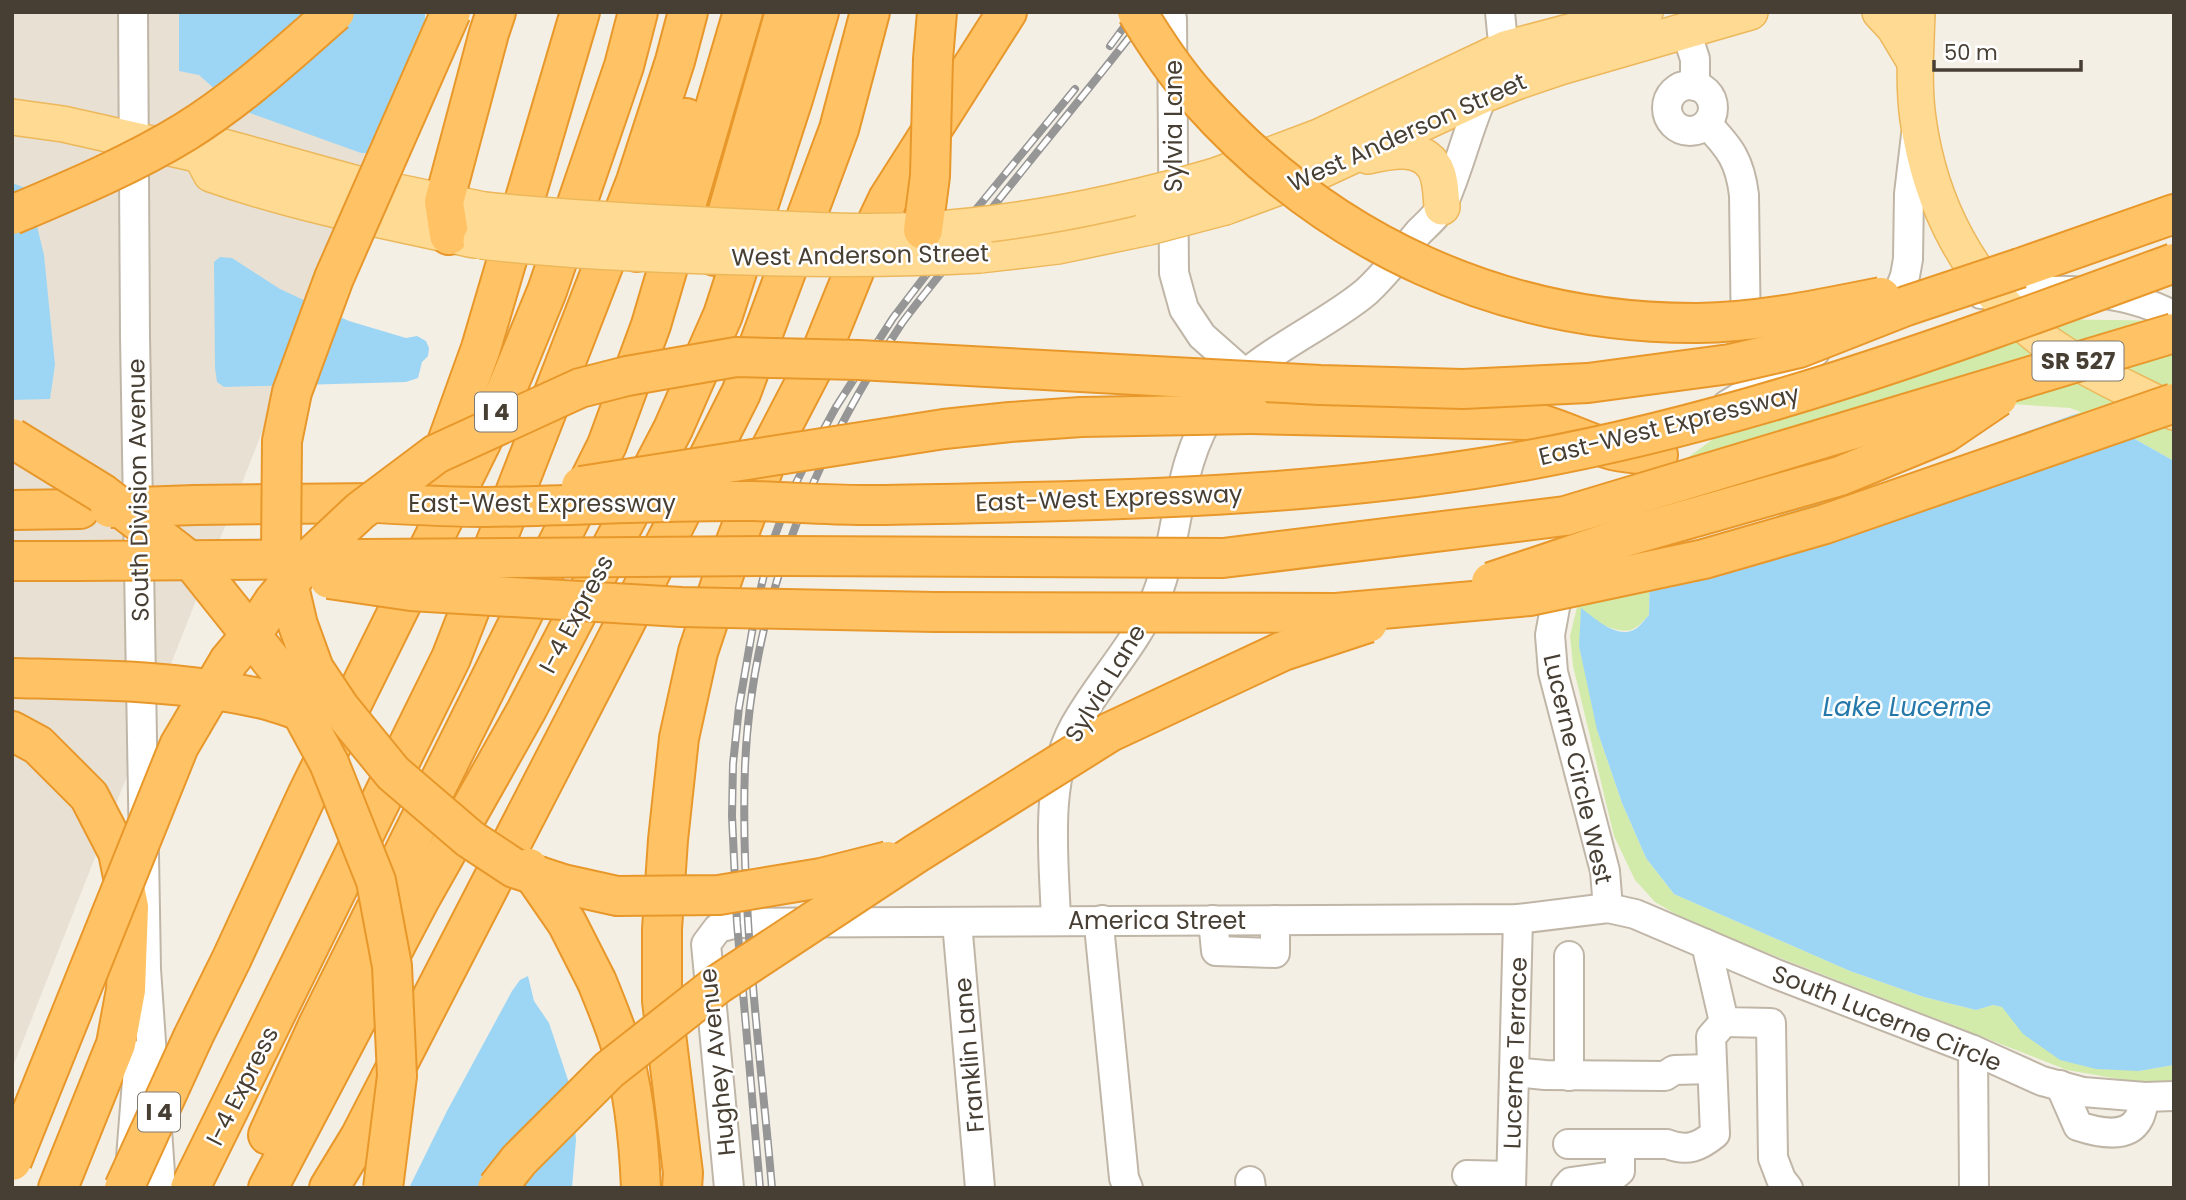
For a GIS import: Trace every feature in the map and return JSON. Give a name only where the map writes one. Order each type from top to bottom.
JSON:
[{"type":"highway","points":[[12,215],[88,183],[186,131],[263,76],[335,12]]},
{"type":"highway","points":[[451,12],[334,278],[292,391],[282,440],[281,553],[298,625],[314,669],[340,708],[393,773],[434,810],[470,839],[514,868],[564,884],[617,896],[719,895],[821,878],[918,853]]},
{"type":"highway","points":[[464,222],[489,33],[496,12]]},
{"type":"highway","points":[[308,793],[421,516],[481,348],[580,12]]},
{"type":"highway","name":"I 4","points":[[124,1188],[308,793],[504,396],[547,291],[624,66],[638,12]]},
{"type":"highway","name":"I-4 Express","points":[[182,1185],[451,658],[636,181],[688,12]]},
{"type":"highway","points":[[451,658],[560,431],[657,207],[719,12]]},
{"type":"highway","points":[[244,1188],[318,1025],[607,445],[651,325],[743,12]]},
{"type":"highway","points":[[719,241],[785,12]]},
{"type":"highway","name":"I-4 Express","points":[[268,1188],[420,900],[526,711],[673,429],[723,315],[793,99],[818,12]]},
{"type":"highway","points":[[329,1188],[360,1137],[741,393],[839,130],[870,12]]},
{"type":"highway","points":[[917,244],[930,176],[937,12]]},
{"type":"highway","points":[[682,1188],[662,1001],[662,929],[667,840],[679,738],[698,652],[727,565],[772,446],[823,348],[883,209],[1007,12]]},
{"type":"highway","points":[[1154,15],[1196,97],[1234,136],[1311,202],[1344,224],[1403,256],[1494,294],[1568,312],[1634,321],[1701,323],[1809,311],[1884,296],[1945,279],[2007,281]]},
{"type":"highway","points":[[12,1161],[179,746],[229,661],[312,556],[360,511],[436,454],[580,388],[628,376],[736,357],[859,360],[1320,385],[1463,389],[1588,383],[1730,365],[1800,348],[1906,306],[2007,281],[2174,214]]},
{"type":"highway","name":"East-West Expressway","points":[[12,510],[376,503],[480,507],[751,501],[862,505],[1175,498],[1316,489],[1422,477],[1525,461],[1629,439],[1798,394],[2174,263]]},
{"type":"highway","name":"East-West Expressway","points":[[12,561],[767,556],[1223,558],[1565,516],[2174,333]]},
{"type":"highway","points":[[497,1188],[519,1160],[609,1070],[717,985],[918,853],[1110,732],[1283,651],[1625,537],[1840,476],[1945,433],[2031,374]]},
{"type":"highway","points":[[195,561],[411,591],[681,607],[948,612],[1336,613],[1530,596],[1704,559],[1825,524],[2174,402]]},
{"type":"highway","points":[[480,507],[621,478],[957,428],[1081,417],[1251,414],[1526,420],[1551,425],[1582,440],[1612,450],[1658,455]]},
{"type":"highway","points":[[12,438],[103,494],[195,565],[278,669],[329,763],[376,881],[392,966],[397,1076],[383,1188]]},
{"type":"highway","points":[[12,678],[188,686],[265,699],[326,720],[385,748],[435,778],[480,815],[514,850],[542,885],[567,923],[597,982],[620,1043],[632,1093],[641,1188]]},
{"type":"highway","points":[[12,731],[38,745],[89,796],[118,852],[129,907],[127,990],[116,1044],[58,1188]]},
{"type":"highway","points":[[343,1188],[360,1137]]},
{"type":"main road","name":"West Anderson Street","points":[[1220,192],[1321,136],[1506,49],[1645,12]]},
{"type":"main road","name":"West Anderson Street","points":[[12,117],[63,124],[201,155],[220,146],[354,183],[464,222],[588,251],[855,232],[917,244],[1013,221],[1220,192],[1309,176],[1516,82],[1750,12]]},
{"type":"main road","points":[[1880,12],[1894,27],[1915,62]]},
{"type":"main road","name":"SR 527","points":[[1917,12],[1915,62],[1918,119],[1940,208],[1962,251],[1977,274],[2007,281],[2040,337],[2064,353],[2174,412]]},
{"type":"main road","points":[[1341,161],[1404,150],[1425,157],[1435,168],[1442,207]]},
{"type":"street","name":"South Division Avenue","points":[[130,1188],[146,969],[135,336],[133,12]]},
{"type":"street","points":[[1500,12],[1506,49],[1516,82]]},
{"type":"street","name":"Sylvia Lane","points":[[1154,15],[1174,273],[1184,309],[1202,336],[1245,374]]},
{"type":"street","points":[[1686,31],[1695,59],[1695,86]]},
{"type":"street","points":[[1695,86],[1706,93],[1712,105],[1710,118],[1707,124],[1694,131],[1679,129],[1673,124],[1667,111],[1670,96],[1681,87],[1695,86]]},
{"type":"street","points":[[1442,207],[1483,95]]},
{"type":"street","points":[[1876,322],[1896,299],[1905,276],[1908,259],[1909,194],[1918,119]]},
{"type":"street","points":[[1707,124],[1727,144],[1742,173],[1745,333],[1756,386]]},
{"type":"street","name":"Sylvia Lane","points":[[1055,920],[1054,814],[1062,756],[1072,730],[1155,600],[1168,560],[1190,453],[1215,406],[1245,374],[1366,291],[1442,207]]},
{"type":"street","name":"Lucerne Circle West","points":[[1608,908],[1605,871],[1553,672],[1550,635],[1556,602],[1570,564],[1601,510],[1658,455],[1738,397],[1815,352],[1876,322],[1928,302],[1965,295],[2007,281],[2052,290],[2113,295],[2140,301],[2174,316]]},
{"type":"street","points":[[12,697],[141,696]]},
{"type":"street","name":"America Street","points":[[710,937],[718,928],[737,923],[1518,919],[1608,908]]},
{"type":"street","name":"South Lucerne Circle","points":[[1608,908],[1635,914],[1973,1050],[2042,1081],[2083,1092],[2144,1097],[2174,1096]]},
{"type":"street","name":"Lucerne Terrace","points":[[1511,1182],[1518,919]]},
{"type":"street","points":[[1102,920],[1101,950],[1124,1178],[1128,1188]]},
{"type":"street","name":"Franklin Lane","points":[[957,922],[980,1188]]},
{"type":"street","name":"Hughey Avenue","points":[[710,937],[706,944],[706,955],[729,1188]]},
{"type":"street","points":[[1706,944],[1724,1022]]},
{"type":"street","points":[[1569,956],[1569,1076]]},
{"type":"street","name":"South Division Avenue","points":[[146,969],[182,1185]]},
{"type":"street","points":[[1568,1144],[1667,1144],[1678,1148],[1700,1146],[1715,1134],[1711,1037],[1724,1022]]},
{"type":"street","points":[[1724,1022],[1771,1023],[1773,1158],[1781,1180],[1788,1188]]},
{"type":"street","points":[[1973,1050],[1974,1188]]},
{"type":"street","points":[[1514,1072],[1569,1076],[1665,1076],[1674,1070],[1712,1069]]},
{"type":"street","points":[[2060,1086],[2078,1126],[2097,1132],[2126,1131],[2139,1119],[2144,1097]]},
{"type":"street","points":[[1566,1188],[1571,1182],[1614,1176],[1620,1171],[1620,1144]]},
{"type":"street","points":[[1467,1175],[1511,1182]]},
{"type":"shaded area","points":[[12,12],[427,12],[12,1069]]},
{"type":"green space","points":[[1994,318],[2174,321],[2174,461],[2124,433],[1650,556],[1649,615],[1630,630],[1605,626],[1597,730],[1622,803],[1646,858],[1674,894],[1850,971],[1924,997],[1976,1010],[1993,1005],[2002,1007],[2010,1016],[2139,1071],[2174,1065],[2174,1083],[2136,1082],[2067,1070],[1691,923],[1655,902],[1635,880],[1614,836],[1573,666],[1570,636],[1579,599],[1649,486],[1780,390],[1847,360],[1925,331]]},
{"type":"water","points":[[179,12],[425,12],[425,35],[382,142],[366,153],[361,153],[236,108],[199,75],[179,71]]},
{"type":"water","points":[[12,183],[28,189],[44,255],[55,365],[50,399],[12,400]]},
{"type":"water","points":[[220,257],[232,258],[280,289],[349,321],[406,338],[417,336],[426,341],[428,356],[422,362],[418,378],[406,382],[224,387],[217,382],[215,368],[214,262]]},
{"type":"water","name":"Lake Lucerne","points":[[2070,411],[2124,433],[2174,461],[2174,1065],[2139,1071],[2096,1069],[2060,1060],[2023,1034],[2002,1007],[1993,1005],[1976,1010],[1924,997],[1850,971],[1674,894],[1646,858],[1622,803],[1597,730],[1579,646],[1581,608],[1607,627],[1622,632],[1637,628],[1649,615],[1650,556],[1687,495]]},
{"type":"water","points":[[528,976],[534,1001],[549,1023],[572,1092],[576,1140],[572,1188],[409,1188],[512,991],[520,980]]},
{"type":"pier","points":[[1983,402],[2070,408],[2081,412],[1919,471],[1750,525],[1647,554],[1684,493]]},
{"type":"railway","points":[[1110,46],[1135,12]]},
{"type":"railway","points":[[772,1188],[752,977],[744,819],[750,706],[760,647],[774,590],[815,479],[841,426],[902,323],[1149,12]]},
{"type":"railway","points":[[760,1188],[737,923],[732,816],[733,764],[739,707],[756,609],[770,549],[790,495],[814,447],[836,407],[893,318],[978,207],[1075,89]]}]
